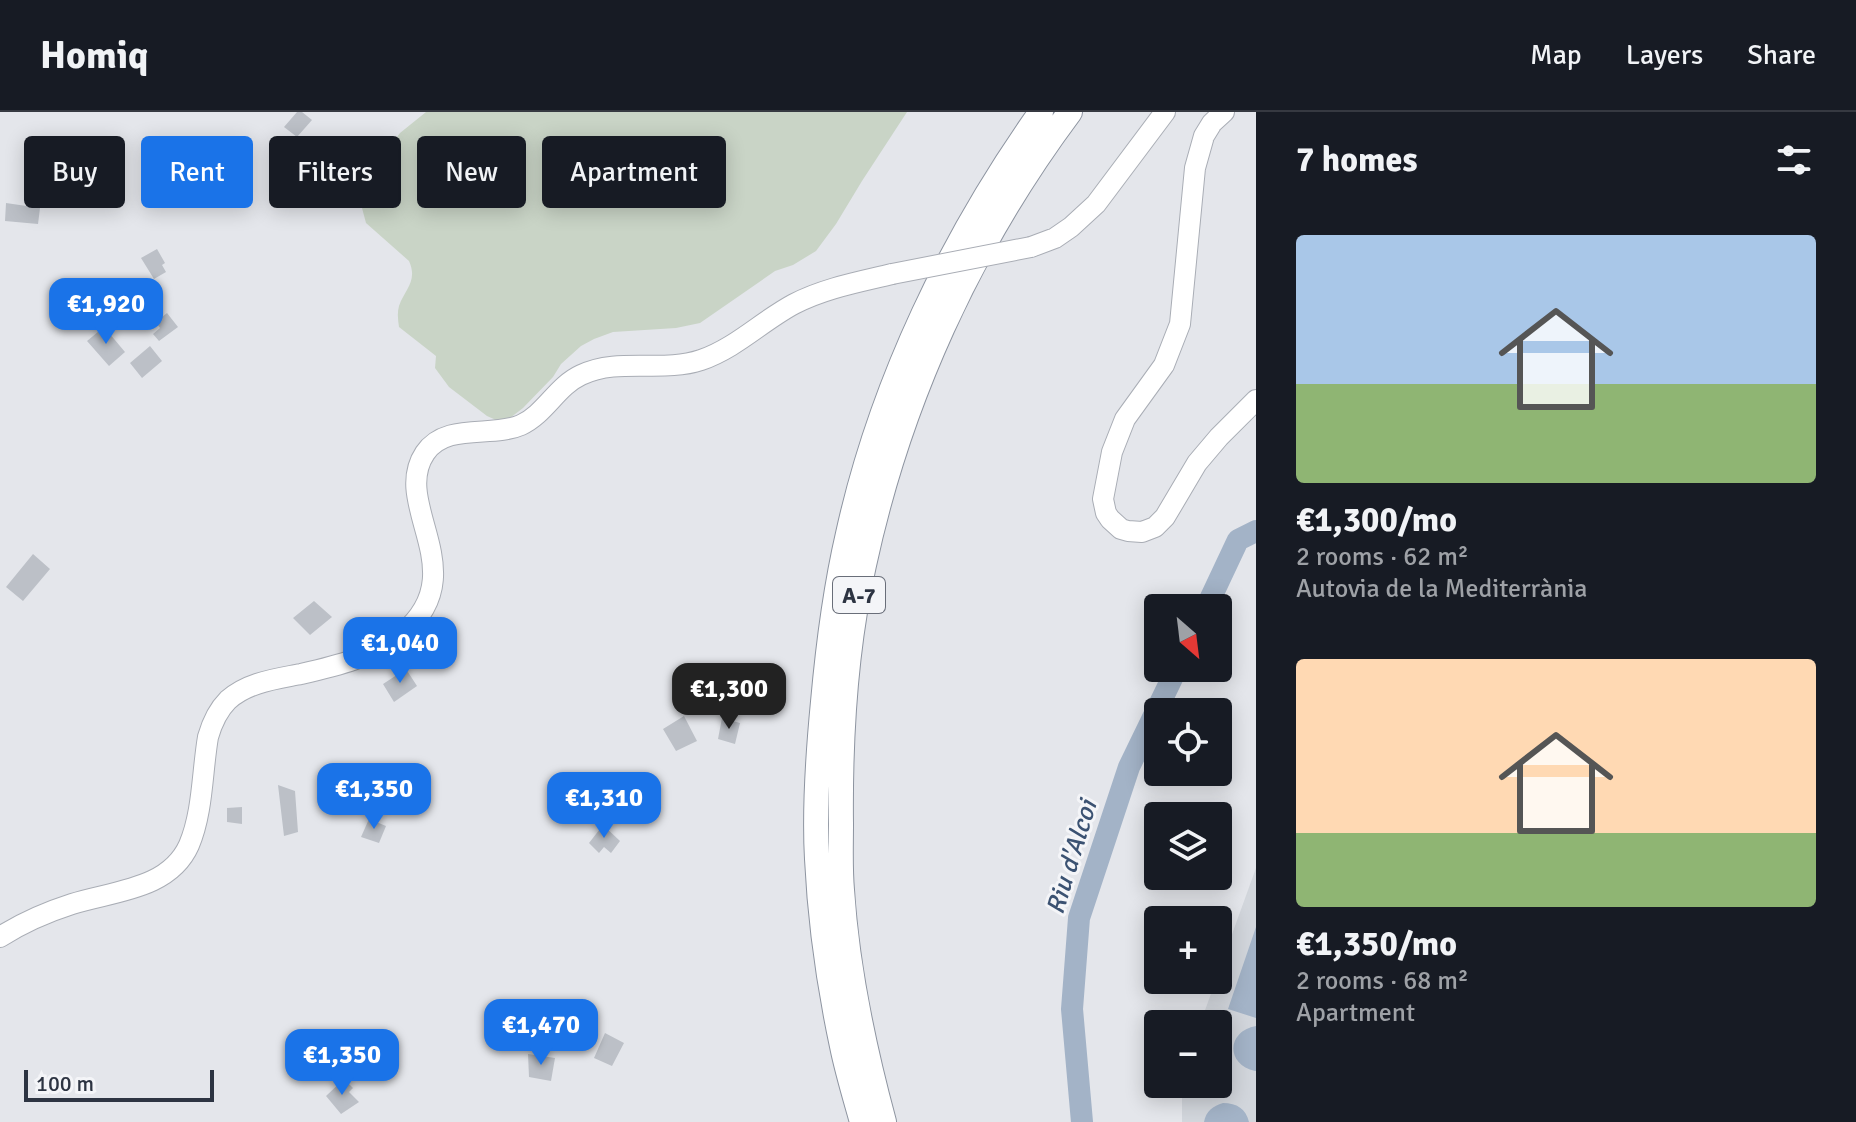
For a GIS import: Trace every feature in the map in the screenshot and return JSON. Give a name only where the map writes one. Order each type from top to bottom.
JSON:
[{"type":"highway","name":"A-7","points":[[862,1122],[842,1046],[828,969],[817,859],[818,759],[835,600],[848,533],[869,454],[904,358],[965,232],[1041,112]]},
{"type":"highway","name":"A-7","points":[[884,1122],[863,1031],[842,890],[840,764],[844,703],[863,567],[883,487],[911,403],[948,316],[998,217],[1070,112]]},
{"type":"street","points":[[0,937],[35,918],[73,903],[138,887],[178,862],[193,833],[212,723],[228,701],[241,691],[257,683],[362,657],[405,631],[426,603],[431,589],[433,557],[417,490],[420,465],[425,453],[434,444],[457,434],[517,427],[528,421],[562,387],[590,371],[603,367],[684,364],[701,360],[739,342],[777,314],[817,293],[892,274],[1031,247],[1055,238],[1096,204],[1165,112]]},
{"type":"street","points":[[1224,112],[1204,136],[1195,168],[1180,324],[1164,365],[1125,419],[1112,452],[1103,499],[1110,519],[1121,529],[1135,533],[1155,527],[1165,517],[1197,463],[1256,400]]},
{"type":"shaded area","points":[[1256,868],[1256,1122],[1182,1122],[1182,1098],[1232,1098],[1232,1010],[1205,1010],[1211,994],[1232,994],[1232,934]]},
{"type":"green space","points":[[426,112],[907,112],[816,251],[793,265],[775,271],[700,323],[676,328],[613,332],[594,339],[561,364],[553,377],[523,408],[510,418],[496,420],[449,387],[435,368],[436,356],[399,327],[398,309],[412,274],[409,261],[366,223],[362,208],[401,208],[400,133]]},
{"type":"water","points":[[1256,927],[1256,1018],[1228,1009]]},
{"type":"water","points":[[1256,1026],[1255,1071],[1238,1062],[1233,1048],[1239,1034]]},
{"type":"water","points":[[1223,1103],[1240,1108],[1249,1122],[1204,1122],[1210,1110]]},
{"type":"building","points":[[297,112],[312,120],[298,136],[284,127]]},
{"type":"building","points":[[6,203],[40,208],[38,224],[5,221]]},
{"type":"building","points":[[157,249],[166,272],[154,279],[141,258]]},
{"type":"building","points":[[78,288],[86,304],[72,311],[63,294]]},
{"type":"building","points":[[167,313],[178,327],[159,341],[153,334],[160,328],[156,322]]},
{"type":"building","points":[[104,327],[125,352],[109,366],[87,341]]},
{"type":"building","points":[[150,346],[162,361],[142,378],[130,363]]},
{"type":"building","points":[[33,554],[50,569],[23,601],[6,587]]},
{"type":"building","points":[[314,601],[332,617],[310,635],[293,618]]},
{"type":"building","points":[[406,669],[417,686],[394,702],[383,684]]},
{"type":"building","points":[[684,716],[697,741],[676,751],[663,729]]},
{"type":"building","points":[[722,718],[740,723],[735,744],[718,739]]},
{"type":"building","points":[[278,785],[295,791],[298,832],[284,836]]},
{"type":"building","points":[[242,807],[242,824],[227,822],[227,808]]},
{"type":"building","points":[[369,819],[386,826],[379,843],[361,837]]},
{"type":"building","points":[[603,825],[620,841],[611,853],[604,847],[599,853],[589,843]]},
{"type":"building","points":[[605,1033],[624,1043],[612,1066],[594,1058]]},
{"type":"building","points":[[528,1054],[555,1058],[551,1081],[529,1077]]},
{"type":"building","points":[[344,1079],[353,1088],[349,1092],[359,1102],[341,1114],[326,1096]]},
{"type":"waterway","name":"Riu d'Alcoi","points":[[1213,594],[1238,540],[1256,531]]},
{"type":"waterway","name":"Riu d'Alcoi","points":[[1082,1122],[1072,1009],[1079,918],[1129,767],[1170,682]]}]
